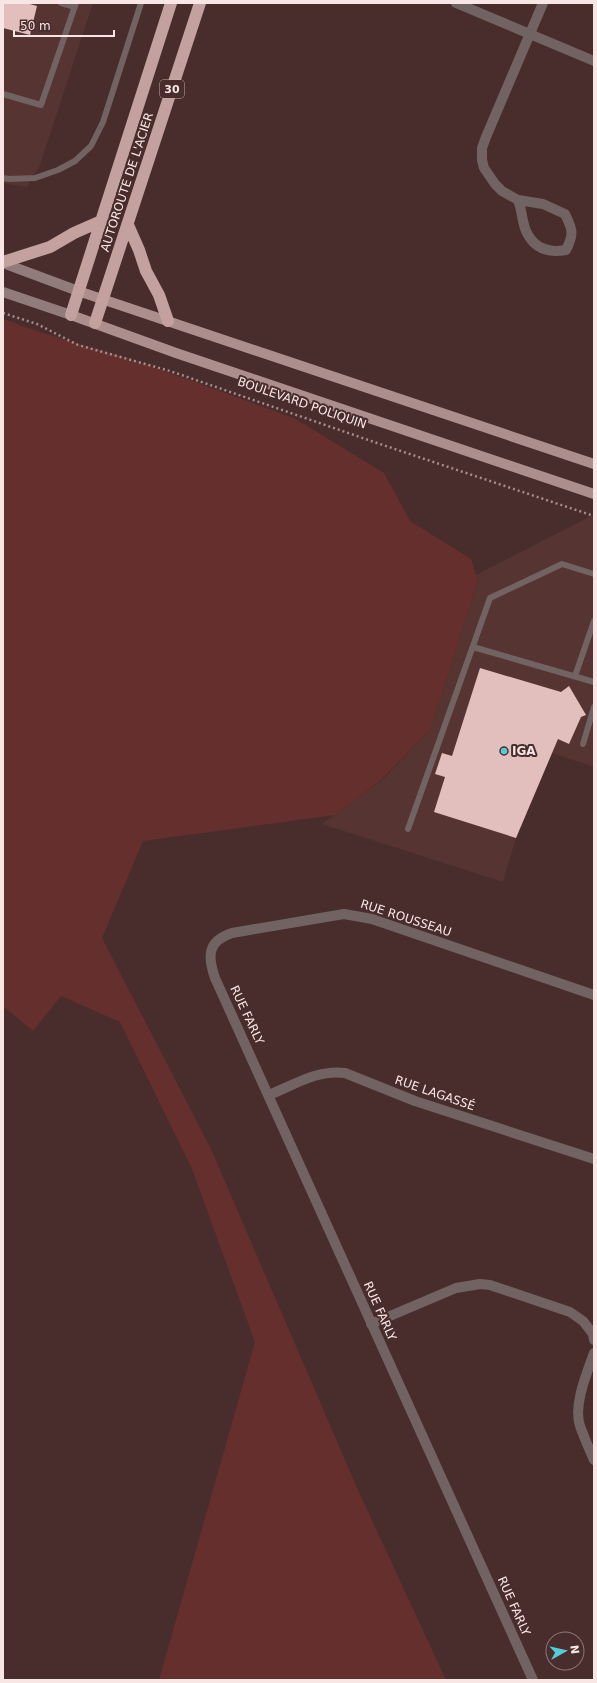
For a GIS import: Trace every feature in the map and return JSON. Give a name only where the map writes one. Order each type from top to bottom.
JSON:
[{"type":"highway","name":"AUTOROUTE DE L'ACIER","points":[[71,315],[99,222],[171,3]]},
{"type":"highway","name":"AUTOROUTE DE L'ACIER","points":[[95,323],[200,3]]},
{"type":"highway","points":[[3,263],[50,247],[74,233],[99,222]]},
{"type":"highway","points":[[128,225],[146,271],[160,295],[168,321]]},
{"type":"main road","points":[[78,291],[594,464]]},
{"type":"main road","name":"BOULEVARD POLIQUIN","points":[[71,315],[176,353],[593,495]]},
{"type":"street","points":[[456,3],[531,33],[594,61]]},
{"type":"street","points":[[518,200],[522,210],[526,231],[537,246],[554,252],[566,250],[571,241],[573,231],[565,214],[543,204],[518,200],[502,191],[487,173],[482,160],[482,148],[543,3]]},
{"type":"street","points":[[3,263],[78,291]]},
{"type":"street","name":"BOULEVARD POLIQUIN","points":[[3,292],[71,315]]},
{"type":"street","name":"RUE ROUSSEAU","points":[[210,950],[216,941],[222,936],[232,933],[344,914],[354,914],[594,995]]},
{"type":"street","name":"RUE FARLY","points":[[210,950],[212,969],[533,1680]]},
{"type":"street","name":"RUE LAGASSÉ","points":[[269,1095],[317,1075],[335,1071],[346,1073],[415,1101],[594,1160]]},
{"type":"street","points":[[371,1324],[456,1288],[480,1284],[490,1285],[570,1312],[583,1321],[593,1334],[594,1340]]},
{"type":"street","points":[[594,1353],[582,1388],[579,1408],[579,1424],[594,1460]]},
{"type":"lane","points":[[3,94],[41,105],[75,5],[60,3]]},
{"type":"lane","points":[[3,178],[35,178],[58,170],[75,161],[91,146],[103,122],[141,3]]},
{"type":"lane","points":[[408,829],[490,598],[562,564],[594,574]]},
{"type":"lane","points":[[575,676],[594,621]]},
{"type":"lane","points":[[473,646],[594,682]]},
{"type":"lane","points":[[583,744],[594,707]]},
{"type":"path","name":"BOULEVARD POLIQUIN","points":[[3,313],[37,324],[78,345],[170,370],[377,443],[594,516]]},
{"type":"shaded area","points":[[3,3],[93,3],[40,165],[27,187],[3,183]]},
{"type":"shaded area","points":[[3,319],[43,333],[140,362],[294,418],[384,473],[410,521],[471,559],[478,581],[431,729],[381,780],[335,815],[143,841],[102,938],[211,1149],[358,1490],[446,1680],[159,1680],[255,1342],[192,1169],[120,1022],[61,996],[33,1031],[3,1006]]},
{"type":"shaded area","points":[[593,515],[594,767],[552,753],[516,838],[503,882],[322,824],[382,780],[431,729],[478,581],[476,575]]},
{"type":"building","points":[[3,3],[26,3],[37,6],[30,35],[3,28]]},
{"type":"building","points":[[480,668],[561,692],[569,686],[586,715],[581,717],[569,744],[558,739],[516,838],[434,812],[445,777],[435,774],[442,753],[452,756]]},
{"type":"place","name":"IGA","points":[[504,751]]}]
